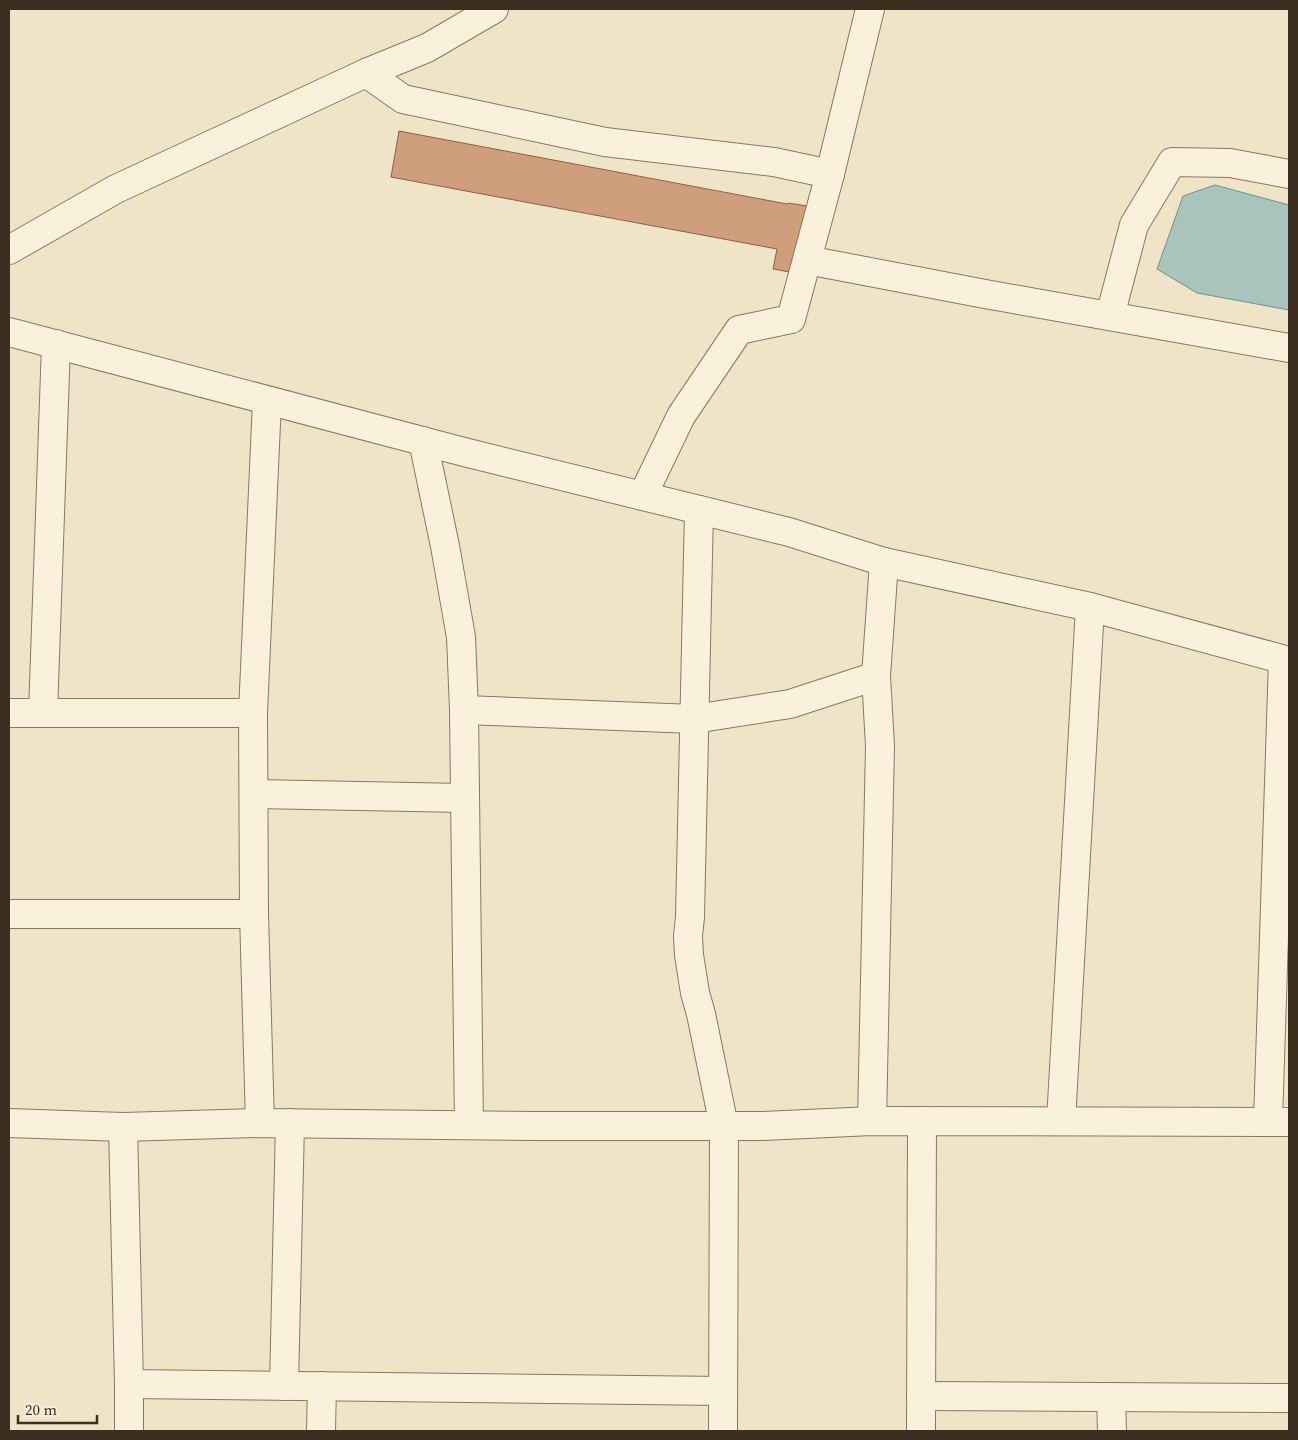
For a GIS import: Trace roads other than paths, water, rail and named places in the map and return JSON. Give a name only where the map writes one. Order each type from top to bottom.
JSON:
[{"type":"street","points":[[9,250],[116,189],[366,73],[427,48],[494,9]]},
{"type":"street","points":[[642,495],[681,416],[739,330],[791,319],[830,174],[870,9]]},
{"type":"street","points":[[366,73],[403,99],[605,142],[774,162],[830,174]]},
{"type":"street","points":[[1110,316],[1134,224],[1172,162],[1230,163],[1289,174]]},
{"type":"street","points":[[807,260],[984,294],[1289,348]]},
{"type":"street","points":[[9,332],[267,401],[788,532],[884,562],[1090,607],[1286,661],[1279,1122],[872,1121],[763,1126],[260,1123],[123,1127],[9,1123]]},
{"type":"street","points":[[43,713],[56,344]]},
{"type":"street","points":[[260,1123],[254,914],[253,713],[267,401]]},
{"type":"street","points":[[423,441],[446,546],[461,636],[464,710],[469,1124]]},
{"type":"street","points":[[699,510],[688,936],[695,993],[702,1014],[724,1126],[723,1431]]},
{"type":"street","points":[[872,1121],[880,746],[876,676],[884,562]]},
{"type":"street","points":[[1061,1122],[1090,607]]},
{"type":"street","points":[[464,710],[694,719],[790,704],[876,676]]},
{"type":"street","points":[[9,713],[253,713]]},
{"type":"street","points":[[254,794],[465,798]]},
{"type":"street","points":[[9,914],[254,914]]},
{"type":"street","points":[[921,1431],[922,1122]]},
{"type":"street","points":[[284,1386],[290,1123]]},
{"type":"street","points":[[123,1127],[129,1384],[128,1431]]},
{"type":"street","points":[[129,1384],[723,1391]]},
{"type":"street","points":[[321,1431],[322,1386]]},
{"type":"street","points":[[921,1396],[1289,1398]]},
{"type":"street","points":[[1112,1397],[1112,1431]]},
{"type":"water","points":[[1215,185],[1289,205],[1289,310],[1197,293],[1157,269],[1183,196]]}]
